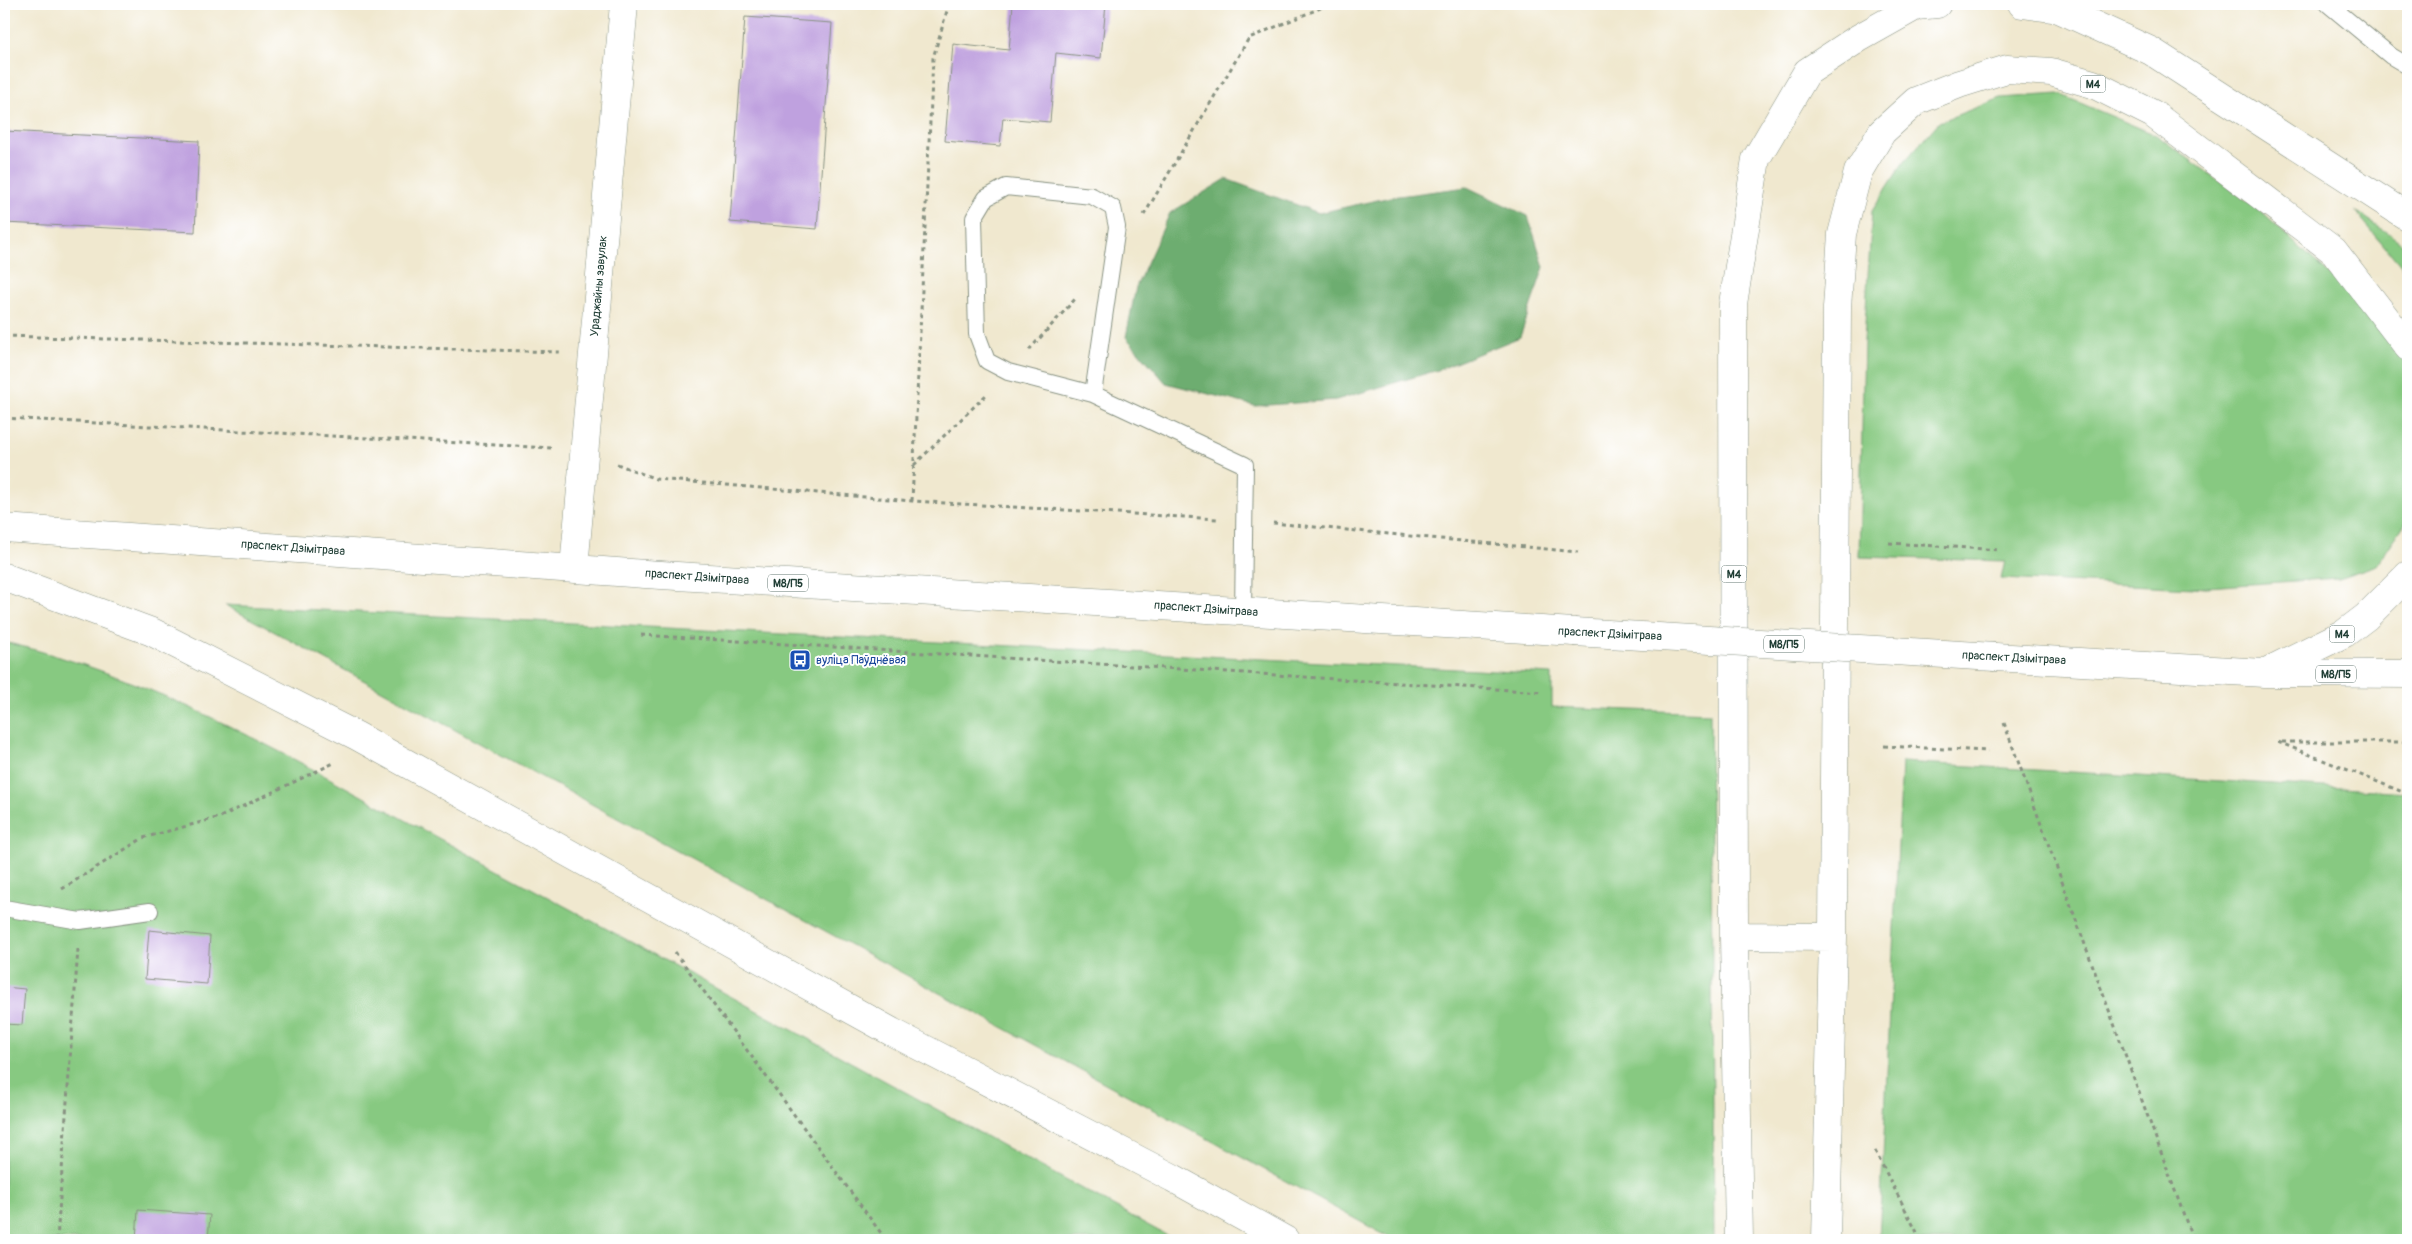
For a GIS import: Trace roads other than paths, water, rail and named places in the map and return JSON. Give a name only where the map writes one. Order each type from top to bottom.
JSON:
[{"type":"main road","name":"Ураджайны завулак","points":[[574,568],[624,4]]},
{"type":"main road","name":"М4","points":[[1739,1240],[1734,936],[1733,304],[1756,159],[1807,72],[1859,38],[1916,6],[1937,4]]},
{"type":"main road","points":[[2022,4],[2059,8],[2151,51],[2408,217]]},
{"type":"main road","name":"М4","points":[[1826,1240],[1833,937],[1837,308],[1842,234],[1858,172],[1882,132],[1916,101],[1959,84],[2007,69],[2050,72],[2093,84],[2153,114],[2334,251],[2408,347]]},
{"type":"main road","name":"праспект Дзімітрава","points":[[4,528],[1243,612],[2264,673],[2408,674]]},
{"type":"main road","name":"М4","points":[[2264,673],[2345,632],[2366,617],[2408,575]]},
{"type":"main road","points":[[4,576],[152,632],[357,736],[892,1032],[1173,1178],[1285,1240]]},
{"type":"main road","points":[[1734,936],[1833,937]]},
{"type":"lane","points":[[2328,4],[2391,56],[2408,66]]},
{"type":"lane","points":[[1093,394],[1117,227],[1113,208],[1092,196],[1006,187],[986,198],[974,218],[977,334],[987,361],[1008,372],[1093,394],[1245,465],[1243,612]]},
{"type":"lane","points":[[4,908],[27,910],[80,921],[150,911]]},
{"type":"place","name":"вуліца Паўднёвая","points":[[800,660]]}]
